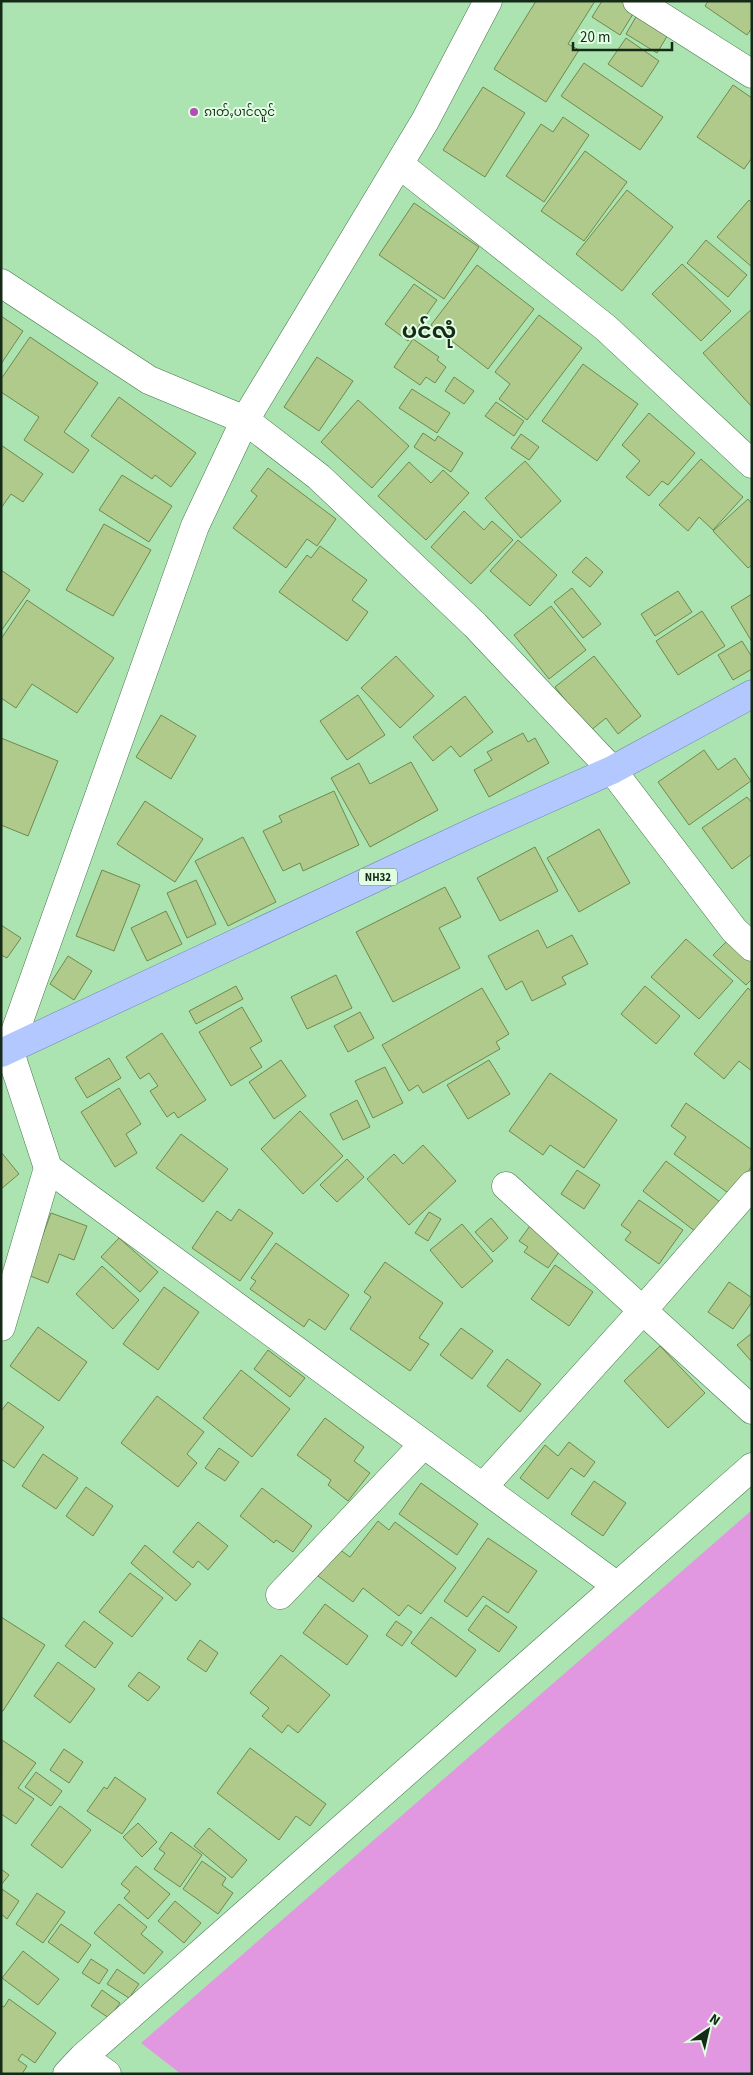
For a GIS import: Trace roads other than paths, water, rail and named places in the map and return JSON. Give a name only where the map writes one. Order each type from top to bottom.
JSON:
[{"type":"highway","name":"NH32","points":[[4,1049],[484,827],[612,770],[752,694]]},
{"type":"street","points":[[488,1],[425,121],[245,420],[195,526],[4,1049],[48,1168],[617,1586]]},
{"type":"street","points":[[637,1],[752,74]]},
{"type":"street","points":[[399,164],[606,328],[752,464]]},
{"type":"street","points":[[1,283],[149,380],[245,420],[319,477],[475,624],[612,770],[734,930],[752,946]]},
{"type":"street","points":[[1,1327],[48,1168]]},
{"type":"street","points":[[484,1488],[752,1185]]},
{"type":"street","points":[[506,1186],[752,1410]]},
{"type":"street","points":[[280,1595],[424,1444]]},
{"type":"street","points":[[75,2065],[752,1467]]},
{"type":"street","points":[[75,2065],[106,2074]]},
{"type":"place","name":"ၵၢတ်ႇပၢင်လူင်","points":[[194,112]]},
{"type":"district","name":"ပင်လုံ","points":[[429,331]]}]
